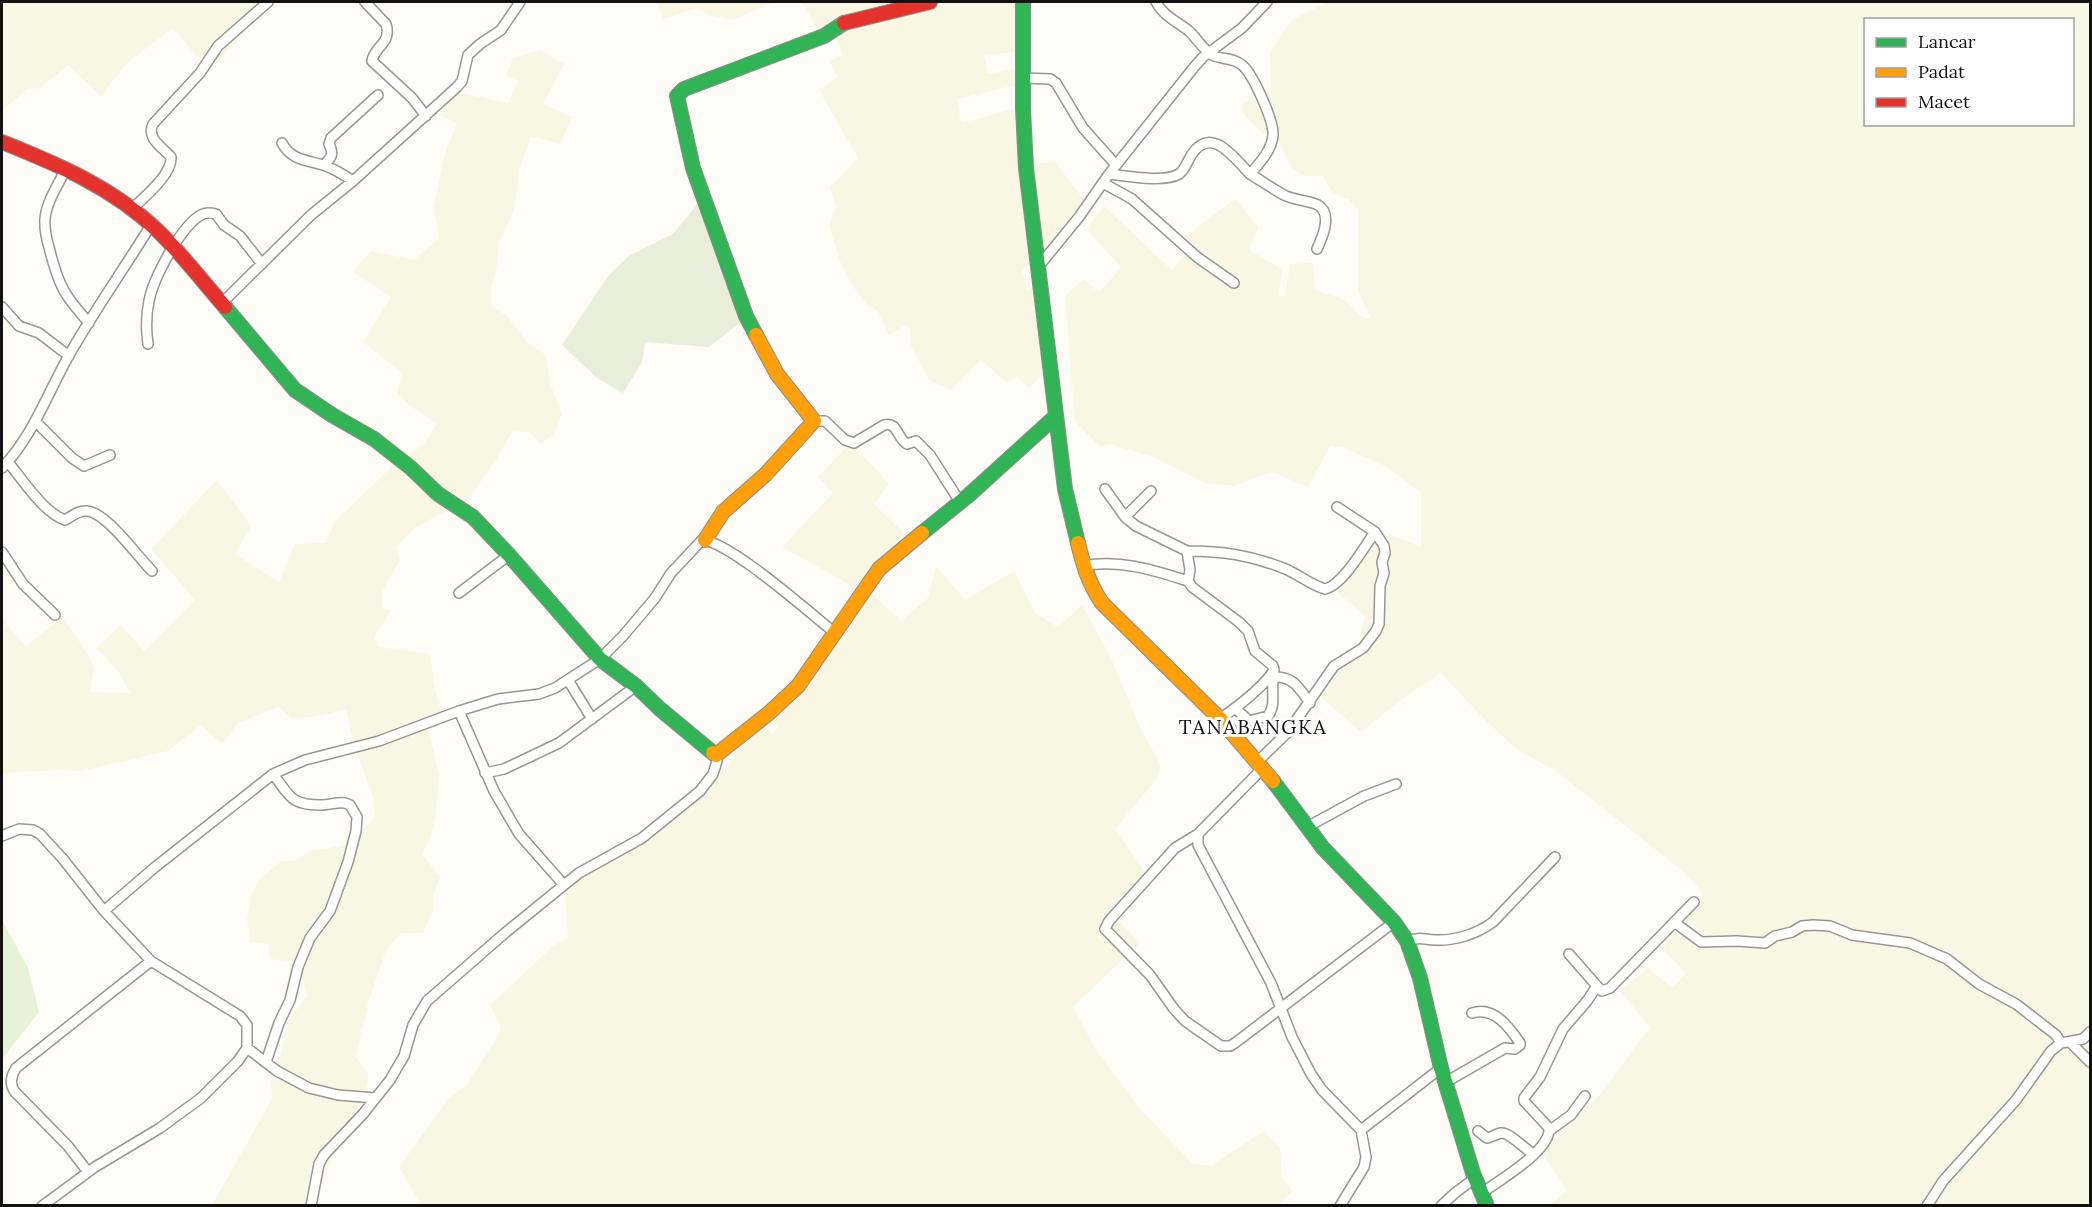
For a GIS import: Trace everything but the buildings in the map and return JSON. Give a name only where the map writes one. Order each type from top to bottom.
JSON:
[{"type":"street","points":[[132,209],[167,172],[171,163],[171,157],[151,136],[150,129],[153,124],[200,73],[225,39],[268,2]]},
{"type":"street","points":[[365,2],[388,28],[385,41],[372,56],[372,61],[412,98],[426,116]]},
{"type":"street","points":[[222,303],[311,215],[353,181],[457,87],[462,81],[468,56],[480,44],[501,30],[520,2]]},
{"type":"street","points":[[814,421],[777,374],[746,316],[693,168],[677,96],[684,89],[824,36],[840,24],[930,2]]},
{"type":"street","points":[[1023,2],[1026,168],[1040,266],[1065,489],[1083,566],[1092,588],[1102,603],[1220,719],[1260,765],[1323,848],[1394,922],[1407,941],[1420,978],[1441,1068],[1475,1178],[1484,1199],[1534,1154],[1549,1131],[1571,1115],[1585,1096]]},
{"type":"street","points":[[1156,2],[1166,16],[1191,33],[1209,53],[1238,62],[1252,76],[1273,127],[1273,136],[1258,165],[1250,174]]},
{"type":"street","points":[[1040,266],[1079,218],[1109,174],[1195,66],[1236,33],[1267,2]]},
{"type":"street","points":[[1023,78],[1050,79],[1056,84],[1083,128],[1116,165]]},
{"type":"street","points":[[324,165],[332,157],[333,151],[329,144],[331,138],[378,95]]},
{"type":"street","points":[[2,142],[66,168],[93,183],[132,209],[151,225],[222,303],[295,390],[374,439],[405,463],[438,494],[473,517],[600,659],[636,686],[660,709],[717,755]]},
{"type":"street","points":[[1109,174],[1163,178],[1175,175],[1183,171],[1198,146],[1204,142],[1212,142],[1225,149],[1250,174],[1286,195],[1318,205],[1324,211],[1325,230],[1317,249]]},
{"type":"street","points":[[282,143],[291,154],[301,160],[324,165],[353,181]]},
{"type":"street","points":[[66,168],[48,207],[45,219],[46,237],[57,279],[64,294],[89,323]]},
{"type":"street","points":[[1103,183],[1132,199],[1197,257],[1234,283]]},
{"type":"street","points":[[148,344],[149,300],[172,246],[200,215],[215,213],[224,225],[240,236],[262,264]]},
{"type":"street","points":[[151,225],[69,356],[36,421],[5,465],[58,518],[65,520],[80,512],[95,513],[152,571]]},
{"type":"street","points":[[2,308],[19,326],[39,333],[69,356]]},
{"type":"street","points":[[311,1206],[316,1173],[324,1155],[376,1098],[400,1064],[407,1050],[413,1024],[427,1000],[579,873],[642,838],[700,791],[713,774],[717,755],[788,697],[805,678],[842,619],[879,569],[960,502],[1056,416]]},
{"type":"street","points":[[36,421],[72,458],[84,466],[110,455]]},
{"type":"street","points":[[705,540],[723,512],[766,474],[814,421],[825,421],[845,440],[854,442],[884,425],[894,426],[903,442],[907,444],[916,441],[930,455],[960,502]]},
{"type":"street","points":[[1105,489],[1125,516],[1136,526],[1187,551],[1221,551],[1255,559],[1285,568],[1325,589],[1339,581],[1375,532]]},
{"type":"street","points":[[1125,516],[1152,491]]},
{"type":"street","points":[[1337,507],[1375,532],[1385,550],[1382,562],[1384,573],[1380,593],[1380,616],[1376,631],[1359,651],[1334,666],[1310,703],[1260,765],[1198,834],[1175,848],[1106,926],[1107,933],[1150,975],[1180,1016],[1210,1040],[1221,1046],[1230,1047],[1394,922]]},
{"type":"street","points":[[104,911],[154,868],[273,774],[305,760],[379,741],[498,699],[546,692],[568,680],[600,659],[637,621],[671,573],[697,542],[705,540],[715,543],[768,578],[835,633]]},
{"type":"street","points":[[1187,551],[1190,570],[1188,580],[1192,588],[1231,615],[1248,630],[1255,651],[1273,666],[1274,704],[1268,716],[1249,721],[1235,708]]},
{"type":"street","points":[[2,552],[23,584],[56,615]]},
{"type":"street","points":[[459,593],[509,555]]},
{"type":"street","points":[[1083,566],[1100,563],[1121,564],[1188,580]]},
{"type":"street","points":[[1220,719],[1272,676]]},
{"type":"street","points":[[1272,676],[1289,679],[1299,687],[1310,703]]},
{"type":"street","points":[[568,680],[592,719]]},
{"type":"street","points":[[485,773],[504,769],[558,742],[636,686]]},
{"type":"street","points":[[459,711],[485,773],[519,834],[564,885]]},
{"type":"street","points":[[266,1062],[279,1023],[288,1006],[298,967],[310,938],[330,911],[335,899],[348,862],[358,822],[355,811],[345,803],[324,805],[294,801],[273,774]]},
{"type":"street","points":[[1307,827],[1364,796],[1396,784]]},
{"type":"street","points":[[2,836],[19,830],[33,830],[40,834],[104,911],[151,961],[235,1011],[247,1025],[247,1048],[238,1061],[201,1098],[160,1128],[88,1172],[42,1206]]},
{"type":"street","points":[[1198,834],[1200,850],[1256,954],[1282,1009],[1292,1037],[1311,1074],[1322,1090],[1361,1130],[1366,1156],[1364,1167],[1340,1206]]},
{"type":"street","points":[[1407,941],[1421,937],[1435,940],[1459,938],[1485,927],[1493,922],[1555,857]]},
{"type":"street","points":[[1569,954],[1597,987],[1602,991],[1610,988],[1694,902]]},
{"type":"street","points":[[1674,922],[1701,942],[1765,943],[1775,936],[1792,932],[1802,926],[1813,925],[1830,926],[1852,935],[1910,943],[1947,959],[1978,984],[2016,1004],[2091,1062]]},
{"type":"street","points":[[88,1172],[68,1146],[11,1088],[12,1076],[16,1068],[151,961]]},
{"type":"street","points":[[1549,1131],[1544,1122],[1524,1101],[1524,1098],[1540,1077],[1563,1029],[1597,987]]},
{"type":"street","points":[[1446,1082],[1505,1048],[1515,1049],[1520,1045],[1509,1027],[1494,1015],[1482,1011],[1472,1013]]},
{"type":"street","points":[[1927,1206],[1943,1181],[2016,1100],[2050,1051],[2066,1043],[2083,1039],[2091,1032]]},
{"type":"street","points":[[247,1048],[277,1071],[321,1092],[376,1098]]},
{"type":"street","points":[[1361,1130],[1441,1068]]},
{"type":"street","points":[[1478,1131],[1487,1138],[1502,1133],[1507,1134],[1534,1154]]},
{"type":"street","points":[[1441,1206],[1475,1178]]},
{"type":"shaded area","points":[[2,2],[276,2],[256,19],[209,71],[173,28],[128,62],[101,96],[68,65],[40,88],[27,89],[2,111]]},
{"type":"shaded area","points":[[657,2],[774,2],[732,20],[709,15],[697,8],[663,19]]},
{"type":"shaded area","points":[[802,2],[1019,2],[1022,51],[984,56],[988,74],[1027,67],[1028,82],[957,99],[961,123],[1026,106],[1028,164],[1055,162],[1086,202],[1053,248],[1040,255],[1022,271],[1028,290],[1042,281],[1046,369],[1030,388],[1017,377],[1007,383],[981,360],[951,390],[929,380],[911,346],[910,328],[906,325],[889,335],[878,311],[867,305],[852,285],[840,261],[829,225],[836,207],[830,187],[858,158],[819,90],[837,77],[830,61],[843,55],[833,29],[820,34]]},
{"type":"shaded area","points":[[1327,2],[2090,2],[2090,1205],[1551,1205],[1567,1190],[1542,1153],[1602,1092],[1650,1027],[1620,991],[1648,968],[1672,988],[1686,974],[1662,948],[1674,933],[1699,950],[1709,939],[1686,918],[1702,900],[1702,891],[1680,869],[1556,771],[1516,749],[1441,673],[1406,696],[1361,732],[1321,697],[1358,645],[1365,616],[1336,591],[1383,531],[1421,547],[1421,493],[1385,466],[1342,447],[1330,446],[1308,487],[1272,472],[1234,486],[1205,483],[1156,458],[1110,444],[1100,447],[1075,422],[1065,296],[1084,279],[1099,293],[1121,267],[1086,229],[1104,206],[1172,270],[1193,244],[1186,237],[1235,199],[1258,227],[1249,250],[1283,270],[1278,295],[1285,297],[1290,264],[1313,263],[1315,290],[1345,300],[1362,317],[1371,319],[1358,291],[1358,210],[1349,200],[1332,192],[1323,176],[1306,176],[1293,170],[1277,138],[1261,132],[1244,115],[1242,104],[1271,89],[1270,52],[1292,20]]},
{"type":"shaded area","points":[[540,50],[564,64],[543,104],[572,117],[560,144],[531,136],[520,168],[514,211],[499,242],[497,265],[491,288],[492,307],[506,315],[527,342],[546,355],[550,383],[562,414],[554,434],[541,444],[530,433],[513,430],[494,463],[469,498],[415,528],[396,547],[400,560],[382,591],[382,608],[391,611],[374,637],[378,647],[431,654],[433,681],[442,716],[427,723],[439,775],[436,812],[430,839],[422,854],[440,877],[434,893],[433,910],[423,933],[402,933],[386,950],[367,1006],[368,1011],[356,1057],[369,1075],[365,1088],[375,1099],[342,1137],[315,1205],[212,1205],[272,1099],[271,1081],[279,1061],[288,1021],[308,995],[296,962],[270,959],[268,944],[250,942],[247,919],[251,895],[259,880],[281,861],[294,861],[312,850],[344,845],[375,818],[373,796],[355,749],[346,710],[291,718],[278,707],[238,723],[222,744],[201,725],[168,751],[81,771],[2,773],[2,620],[26,646],[63,617],[89,656],[94,669],[90,692],[130,693],[119,672],[96,648],[121,625],[144,651],[195,600],[151,549],[217,480],[251,526],[235,554],[279,582],[295,544],[326,543],[335,521],[397,462],[423,445],[437,424],[409,405],[397,392],[402,373],[363,342],[391,297],[353,272],[371,251],[414,260],[439,238],[434,207],[445,153],[457,124],[439,114],[459,93],[508,103],[518,81],[506,76],[513,58]]},
{"type":"shaded area","points":[[851,442],[889,484],[874,504],[908,537],[854,587],[782,547],[833,493],[818,477]]},
{"type":"shaded area","points":[[936,566],[965,600],[1014,571],[1035,613],[1058,627],[1082,605],[1111,658],[1141,730],[1161,765],[1156,780],[1115,829],[1148,877],[1116,918],[1140,943],[1073,1007],[1096,1050],[1140,1109],[1192,1163],[1211,1166],[1264,1131],[1280,1148],[1282,1178],[1293,1191],[1276,1206],[422,1206],[399,1167],[448,1099],[466,1086],[497,1038],[501,1027],[490,1005],[553,946],[568,938],[565,888],[610,857],[640,845],[701,795],[732,761],[738,744],[762,724],[773,734],[778,727],[772,720],[792,705],[792,697],[818,669],[848,630],[871,593],[901,621],[928,598]]},
{"type":"green space","points":[[697,205],[752,302],[741,322],[709,347],[645,342],[642,362],[623,393],[597,378],[562,345],[609,275],[629,256],[673,234]]},
{"type":"green space","points":[[2,920],[28,968],[39,1012],[2,1059]]},
{"type":"traffic: fast","points":[[1023,2],[1023,109],[1026,168],[1065,489],[1078,543]]},
{"type":"traffic: fast","points":[[756,335],[746,316],[693,168],[677,96],[684,89],[824,36],[844,23]]},
{"type":"traffic: fast","points":[[225,307],[295,390],[374,439],[411,468],[438,494],[473,517],[600,659],[636,686],[713,753]]},
{"type":"traffic: fast","points":[[922,533],[969,495],[1056,416]]},
{"type":"traffic: fast","points":[[1273,781],[1323,848],[1394,922],[1407,941],[1420,978],[1441,1068],[1473,1173],[1487,1206]]},
{"type":"traffic: slow","points":[[705,540],[723,512],[766,474],[814,421],[777,374],[756,335]]},
{"type":"traffic: slow","points":[[713,753],[716,755],[769,713],[798,686],[879,569],[922,533]]},
{"type":"traffic: slow","points":[[1078,543],[1087,574],[1102,603],[1220,719],[1273,781]]},
{"type":"traffic: jam","points":[[844,23],[930,2]]},
{"type":"traffic: jam","points":[[2,142],[84,179],[140,215],[167,240],[225,307]]},
{"type":"district","name":"TANABANGKA","points":[[1253,727]]}]
